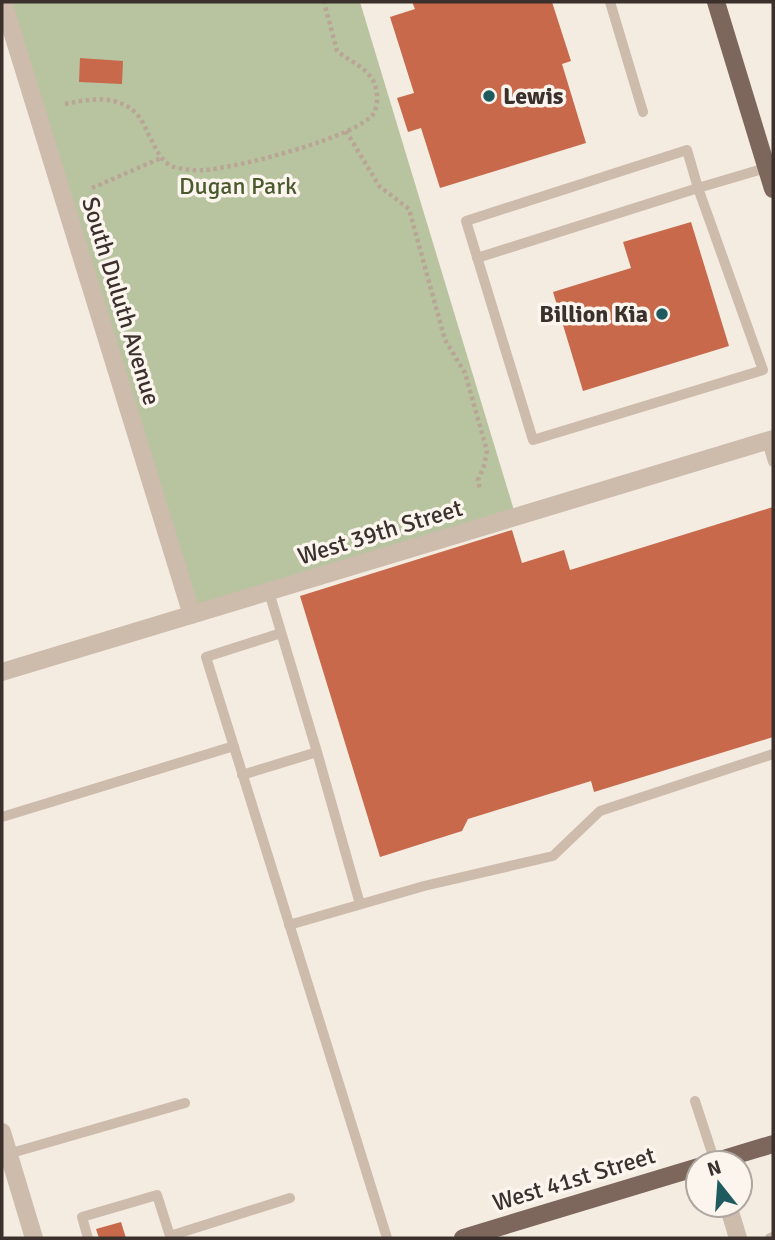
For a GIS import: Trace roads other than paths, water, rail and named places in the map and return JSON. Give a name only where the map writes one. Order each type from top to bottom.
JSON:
[{"type":"main road","points":[[716,2],[770,167],[773,190]]},
{"type":"main road","name":"West 41st Street","points":[[754,1150],[773,1144]]},
{"type":"main road","name":"West 41st Street","points":[[463,1238],[684,1172]]},
{"type":"street","name":"South Duluth Avenue","points":[[3,2],[192,615]]},
{"type":"street","name":"West 39th Street","points":[[2,672],[770,440]]},
{"type":"street","points":[[2,1132],[34,1238]]},
{"type":"street","points":[[732,1219],[738,1238]]},
{"type":"lane","points":[[610,2],[643,112]]},
{"type":"lane","points":[[687,150],[698,188],[763,370],[533,440],[466,221],[687,150]]},
{"type":"lane","points":[[477,258],[770,167]]},
{"type":"lane","points":[[770,440],[773,462]]},
{"type":"lane","points":[[269,592],[360,904]]},
{"type":"lane","points":[[281,633],[206,657],[387,1238]]},
{"type":"lane","points":[[2,817],[234,746]]},
{"type":"lane","points":[[242,775],[317,752]]},
{"type":"lane","points":[[289,925],[424,886],[553,856],[600,811],[773,754]]},
{"type":"lane","points":[[695,1101],[706,1149]]},
{"type":"lane","points":[[8,1154],[185,1103]]},
{"type":"lane","points":[[88,1238],[82,1217],[158,1195],[170,1237],[290,1198]]},
{"type":"place","name":"Lewis","points":[[489,96]]},
{"type":"place","name":"Billion Kia","points":[[662,314]]},
{"type":"park label","name":"Dugan Park","points":[[238,186]]}]
